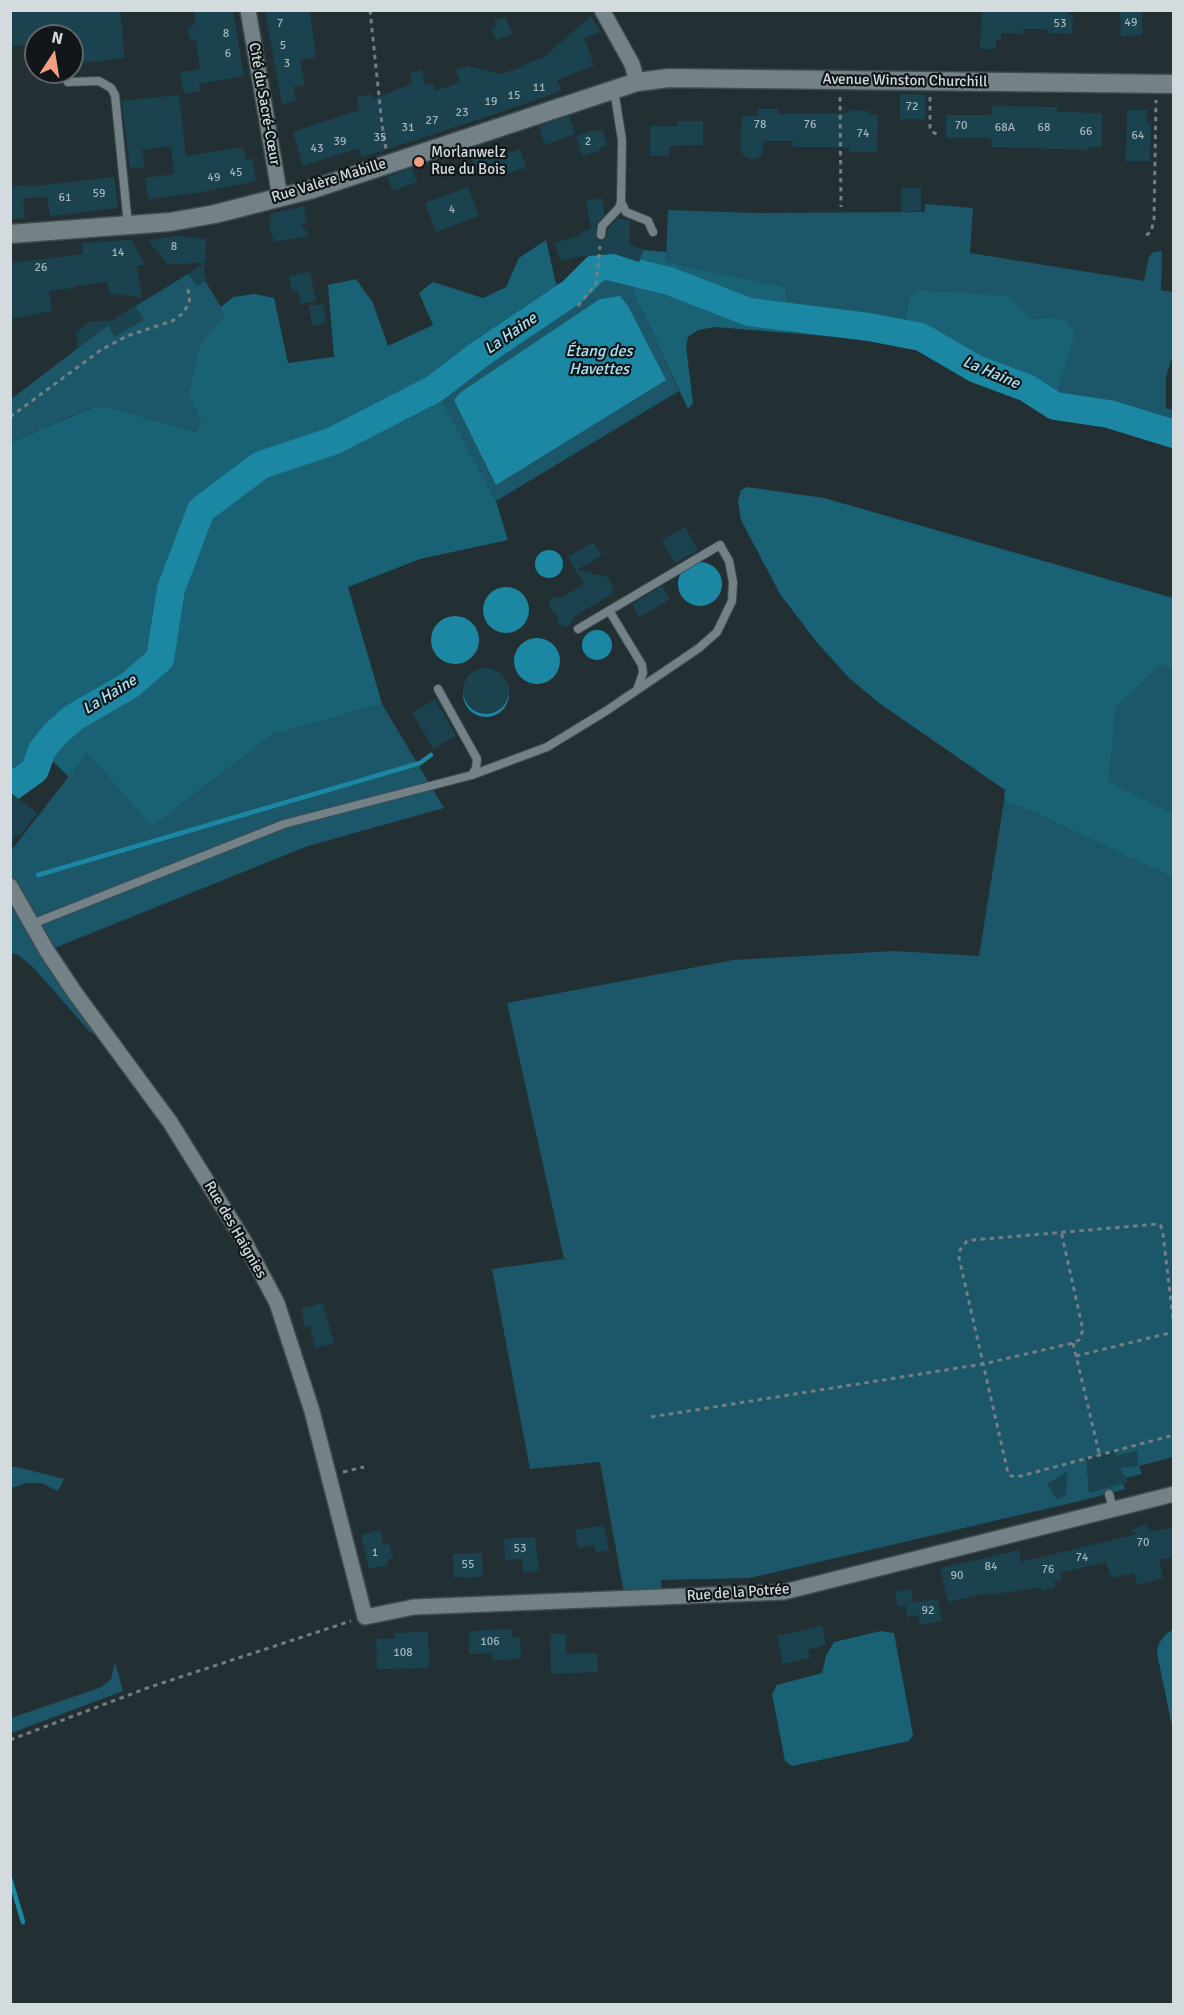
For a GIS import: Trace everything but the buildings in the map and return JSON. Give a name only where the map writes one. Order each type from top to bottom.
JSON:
[{"type":"street","name":"Cité du Sacré-Cœur","points":[[248,10],[280,197]]},
{"type":"street","points":[[602,10],[632,64],[637,82]]},
{"type":"street","name":"Avenue Winston Churchill","points":[[637,82],[669,78],[1165,84]]},
{"type":"street","name":"Rue Valère Mabille","points":[[10,234],[170,222],[215,214],[313,189],[389,162],[637,82]]},
{"type":"street","name":"Rue des Haignies","points":[[10,886],[47,951],[75,993],[170,1122],[249,1250],[282,1316],[312,1411],[365,1617]]},
{"type":"street","name":"Rue de la Potrée","points":[[365,1617],[414,1607],[784,1592],[1173,1494]]},
{"type":"lane","points":[[84,81],[99,81],[111,88],[115,95],[128,225]]},
{"type":"lane","points":[[601,234],[602,226],[619,208],[621,202],[623,147],[614,88]]},
{"type":"lane","points":[[621,202],[626,212],[648,221],[653,232]]},
{"type":"lane","points":[[32,924],[284,824],[472,774],[547,747],[606,711],[699,648],[717,632],[732,601],[733,582],[729,561],[720,545],[578,629]]},
{"type":"lane","points":[[610,612],[642,665],[644,673],[637,689]]},
{"type":"lane","points":[[438,689],[477,759],[476,768],[472,774]]},
{"type":"lane","points":[[1109,1494],[1113,1509]]},
{"type":"path","points":[[370,10],[382,125],[389,162]]},
{"type":"path","points":[[840,80],[841,207]]},
{"type":"path","points":[[930,81],[930,128],[932,132],[939,135]]},
{"type":"path","points":[[1146,235],[1151,232],[1154,219],[1165,84]]},
{"type":"path","points":[[578,306],[596,284],[601,234]]},
{"type":"path","points":[[10,417],[101,350],[127,336],[172,321],[182,314],[189,304],[190,296],[187,288]]},
{"type":"path","points":[[1173,1327],[1161,1226],[1151,1223],[967,1240],[960,1250],[983,1364],[1008,1473],[1011,1476],[1017,1477],[1099,1456],[1173,1434]]},
{"type":"path","points":[[651,1417],[983,1364],[1072,1343],[1078,1340],[1083,1330],[1061,1231]]},
{"type":"path","points":[[1076,1356],[1173,1332]]},
{"type":"path","points":[[1072,1343],[1099,1456]]},
{"type":"path","points":[[328,1475],[364,1467]]},
{"type":"path","points":[[10,1740],[150,1687],[365,1617]]},
{"type":"shaded area","points":[[925,204],[973,208],[970,253],[1144,281],[1149,257],[1153,252],[1162,251],[1161,290],[1173,292],[1173,355],[1166,377],[1166,408],[1173,410],[1173,444],[1097,418],[1047,410],[985,381],[926,349],[883,341],[788,333],[786,287],[681,267],[666,261],[668,210],[754,213],[925,212]],"holes":[[[1014,301],[1033,319],[1050,317],[1055,400],[1027,384],[977,365],[912,328]]]},
{"type":"shaded area","points":[[546,240],[556,284],[549,308],[553,316],[440,398],[496,501],[508,540],[420,559],[348,587],[382,704],[272,735],[152,827],[87,753],[69,777],[39,750],[33,768],[11,786],[11,442],[94,407],[104,406],[197,432],[201,419],[189,395],[200,345],[224,318],[221,307],[233,297],[255,294],[274,298],[288,363],[334,357],[328,285],[356,279],[373,303],[388,346],[433,325],[419,293],[433,282],[483,298],[506,287],[519,258]]},
{"type":"shaded area","points":[[643,250],[666,252],[666,261],[681,266],[786,287],[788,333],[715,327],[698,330],[688,337],[686,347],[693,403],[688,409],[633,292],[634,278]]},
{"type":"shaded area","points":[[188,274],[201,274],[221,307],[224,318],[214,327],[201,419],[197,432],[104,406],[93,407],[11,442],[10,400],[121,315]]},
{"type":"shaded area","name":"Étang des Havettes","points":[[601,274],[634,278],[633,292],[679,391],[496,501],[439,398],[553,316],[549,308],[556,284]]},
{"type":"shaded area","points":[[917,290],[1005,296],[1014,301],[1033,319],[1050,317],[1065,320],[1075,333],[1055,400],[1027,384],[977,365],[911,328],[906,318],[909,300]]},
{"type":"shaded area","points":[[747,487],[824,498],[1173,598],[1173,668],[1161,665],[1116,707],[1109,781],[1173,813],[1173,878],[1033,812],[1004,801],[1005,790],[879,703],[849,678],[815,640],[780,594],[741,520],[738,501],[741,490]]},
{"type":"shaded area","points":[[1161,665],[1173,668],[1173,813],[1109,781],[1116,707]]},
{"type":"shaded area","points":[[382,704],[444,808],[308,846],[47,951],[11,886],[10,852],[87,753],[152,827],[272,735]]},
{"type":"shaded area","points":[[1004,801],[1033,812],[1173,878],[1173,1457],[1139,1466],[1142,1474],[1121,1479],[1125,1489],[1088,1499],[750,1578],[661,1580],[662,1592],[624,1593],[600,1462],[530,1469],[492,1269],[564,1259],[507,1003],[733,960],[895,951],[979,956]]},
{"type":"shaded area","points":[[10,894],[106,1042],[89,1031],[34,968],[18,955],[11,953]]},
{"type":"shaded area","points":[[11,1467],[64,1479],[58,1491],[41,1483],[27,1483],[11,1488]]},
{"type":"shaded area","points":[[1173,1630],[1173,1731],[1157,1653],[1159,1643],[1167,1633]]},
{"type":"shaded area","points":[[881,1631],[894,1633],[913,1735],[909,1741],[792,1766],[785,1761],[772,1694],[777,1685],[822,1673],[826,1656],[834,1642]]},
{"type":"shaded area","points":[[115,1662],[123,1691],[11,1733],[11,1718],[102,1687],[111,1679]]},
{"type":"water","name":"Étang des Havettes","points":[[620,296],[628,306],[666,380],[496,485],[454,400],[461,392],[600,299]]},
{"type":"water","points":[[549,550],[559,554],[563,564],[559,574],[549,578],[539,574],[535,564],[539,554]]},
{"type":"water","points":[[700,562],[715,569],[722,584],[715,599],[700,606],[685,599],[678,584],[685,569]]},
{"type":"water","points":[[506,587],[522,594],[529,610],[522,626],[506,633],[490,626],[483,610],[490,594]]},
{"type":"water","points":[[455,616],[472,623],[479,640],[472,657],[455,664],[438,657],[431,640],[438,623]]},
{"type":"water","points":[[597,630],[608,634],[612,645],[608,656],[597,660],[586,656],[582,645],[586,634]]},
{"type":"water","points":[[537,638],[553,645],[560,661],[553,677],[537,684],[521,677],[514,661],[521,645]]},
{"type":"water","points":[[486,671],[495,672],[502,678],[508,685],[508,703],[502,710],[495,716],[486,717],[477,716],[470,710],[464,703],[463,694],[464,685],[470,678],[477,672]]},
{"type":"waterway","name":"La Haine","points":[[10,788],[35,770],[42,750],[73,718],[130,685],[160,659],[171,589],[201,510],[261,465],[333,441],[434,389],[480,354],[572,292],[596,268],[607,266],[669,281],[749,312],[869,327],[921,337],[976,369],[1027,388],[1055,406],[1109,414],[1174,434]]},
{"type":"waterway","points":[[38,875],[420,763],[431,755]]},
{"type":"waterway","points":[[10,1878],[23,1922]]},
{"type":"place","name":"Morlanwelz Rue du Bois","points":[[419,162]]}]
